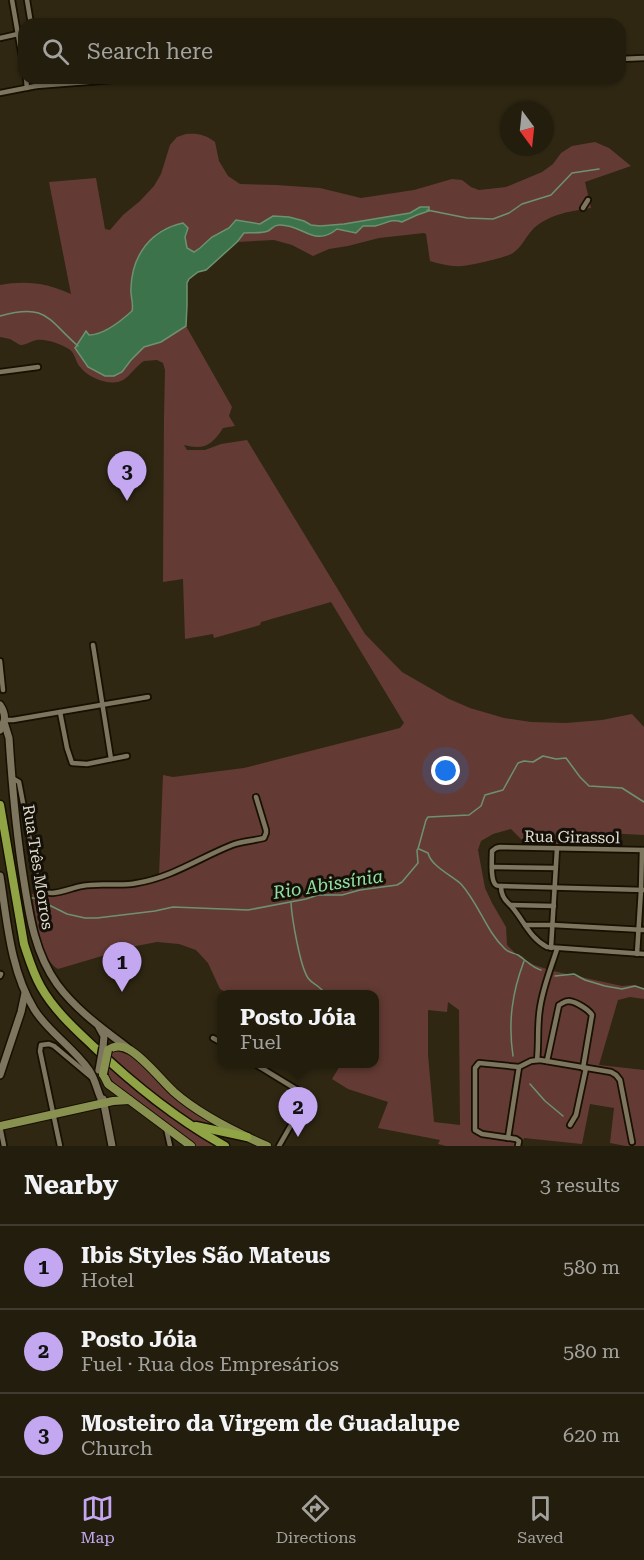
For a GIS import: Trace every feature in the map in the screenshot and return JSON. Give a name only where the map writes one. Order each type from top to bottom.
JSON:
[{"type":"highway","points":[[0,805],[24,944],[41,988],[57,1010],[142,1090],[190,1125],[224,1146]]},
{"type":"highway","points":[[190,1125],[247,1137]]},
{"type":"main road","name":"Rua Três Morros","points":[[0,705],[9,738],[18,841],[25,887],[36,942],[47,968],[64,993],[78,1008],[130,1050],[184,1101],[267,1146]]},
{"type":"main road","points":[[0,730],[4,721]]},
{"type":"main road","points":[[0,876],[16,967],[26,993],[33,1007],[53,1033],[84,1063],[94,1079],[103,1103]]},
{"type":"main road","points":[[0,1075],[26,993]]},
{"type":"main road","points":[[21,1012],[33,1007]]},
{"type":"main road","points":[[95,1022],[104,1036],[106,1048],[99,1080],[112,1146]]},
{"type":"main road","points":[[106,1048],[119,1046],[130,1050]]},
{"type":"main road","points":[[101,1072],[108,1084],[191,1146]]},
{"type":"main road","points":[[0,1126],[103,1103],[129,1100]]},
{"type":"street","points":[[0,38],[18,34],[12,0]]},
{"type":"street","points":[[27,0],[30,18]]},
{"type":"street","points":[[626,59],[644,58]]},
{"type":"street","points":[[27,84],[27,88]]},
{"type":"street","points":[[0,93],[62,84]]},
{"type":"street","points":[[584,208],[588,200]]},
{"type":"street","points":[[0,372],[39,367]]},
{"type":"street","points":[[93,645],[111,759]]},
{"type":"street","points":[[0,661],[3,690]]},
{"type":"street","points":[[4,721],[148,697]]},
{"type":"street","points":[[60,712],[72,763],[87,764],[128,756]]},
{"type":"street","points":[[12,778],[18,780],[20,785],[39,887],[46,893],[86,885],[137,883],[180,870],[239,842],[264,838],[266,830],[256,797]]},
{"type":"street","name":"Rua Girassol","points":[[492,867],[492,851],[500,847],[643,850]]},
{"type":"street","points":[[537,1060],[539,1010],[554,948],[557,848]]},
{"type":"street","points":[[637,954],[641,930],[643,850]]},
{"type":"street","points":[[556,868],[492,867],[494,883],[497,886],[643,890]]},
{"type":"street","points":[[501,886],[503,896],[541,944],[554,948],[644,954]]},
{"type":"street","points":[[511,905],[554,906]]},
{"type":"street","points":[[525,925],[641,930]]},
{"type":"street","points":[[547,1061],[560,1005],[570,1001],[591,1011],[585,1068],[576,1115],[570,1125]]},
{"type":"street","points":[[213,1038],[217,1040]]},
{"type":"street","points":[[60,1146],[40,1051],[41,1045],[54,1046],[94,1079]]},
{"type":"street","points":[[518,1146],[518,1140],[482,1134],[475,1130],[476,1065],[482,1063],[519,1067],[537,1060],[611,1072],[620,1080],[632,1142]]},
{"type":"street","points":[[508,1137],[519,1067]]},
{"type":"street","points":[[262,1068],[307,1097],[279,1146]]},
{"type":"street","points":[[0,1126],[4,1146]]},
{"type":"street","points":[[166,1128],[170,1146]]},
{"type":"shaded area","points":[[186,134],[205,136],[215,142],[219,161],[228,176],[240,184],[320,188],[361,198],[414,190],[452,179],[462,180],[479,190],[506,187],[542,172],[553,164],[561,153],[572,146],[595,142],[609,148],[631,166],[585,182],[591,208],[554,216],[540,223],[519,248],[509,255],[462,266],[450,266],[430,261],[424,233],[379,238],[329,249],[313,256],[292,245],[274,240],[237,242],[244,233],[280,225],[315,236],[329,234],[337,229],[356,233],[363,226],[392,221],[402,222],[429,212],[420,207],[410,213],[320,226],[289,217],[273,216],[260,224],[236,220],[229,228],[194,252],[187,248],[185,237],[188,228],[184,225],[168,228],[154,236],[138,260],[132,282],[132,311],[106,330],[89,335],[86,332],[78,345],[125,369],[144,347],[161,342],[186,326],[232,407],[229,416],[235,426],[223,428],[211,443],[202,447],[184,445],[187,450],[205,450],[221,444],[247,440],[365,634],[402,672],[449,699],[504,718],[531,722],[566,723],[602,720],[632,714],[644,727],[644,835],[565,831],[563,845],[525,843],[511,829],[493,834],[481,841],[478,850],[485,888],[506,927],[507,945],[517,955],[534,965],[553,971],[622,986],[633,985],[644,988],[644,999],[630,997],[618,1000],[599,1065],[644,1070],[644,1146],[610,1143],[614,1108],[590,1104],[582,1144],[524,1138],[521,1146],[446,1146],[438,1144],[440,1140],[378,1128],[388,1102],[348,1089],[332,1079],[339,1068],[379,1068],[379,990],[222,990],[208,963],[196,950],[179,944],[157,942],[136,946],[58,969],[47,956],[37,924],[32,894],[94,882],[137,881],[159,876],[163,775],[173,777],[244,768],[400,728],[404,723],[331,602],[214,638],[213,634],[185,639],[183,579],[163,582],[165,370],[163,363],[157,360],[144,361],[123,380],[107,382],[85,372],[71,351],[61,345],[37,340],[20,345],[10,339],[0,337],[0,285],[36,284],[54,287],[71,294],[49,182],[96,178],[105,229],[110,230],[154,186],[161,174],[170,145],[177,137]],"holes":[[[448,1002],[459,1010],[460,1125],[434,1122],[428,1055],[428,1010],[447,1012]]]},
{"type":"shaded area","points":[[420,207],[429,207],[429,211],[402,222],[391,221],[375,226],[363,226],[356,233],[337,229],[329,234],[315,236],[295,228],[279,225],[265,232],[244,233],[206,270],[198,272],[189,279],[186,326],[161,342],[144,347],[122,372],[114,376],[105,376],[88,367],[75,348],[86,331],[89,335],[100,333],[118,323],[132,311],[132,276],[139,255],[153,238],[172,226],[183,223],[188,228],[185,237],[187,248],[194,252],[212,237],[229,228],[236,220],[260,224],[273,216],[289,217],[320,226],[410,213]]},
{"type":"shaded area","points":[[115,1050],[131,1056],[160,1081],[235,1133],[199,1124],[186,1117],[145,1087],[111,1055]]},
{"type":"shaded area","points":[[109,1068],[150,1103],[215,1146],[195,1146],[190,1143],[117,1086],[109,1077]]},
{"type":"waterway","points":[[427,210],[467,218],[493,219],[509,213],[522,204],[551,195],[572,173],[599,169]]},
{"type":"waterway","points":[[0,316],[28,311],[45,316],[78,346]]},
{"type":"waterway","name":"Rio Abissínia","points":[[29,898],[35,898],[67,914],[97,918],[173,907],[248,910],[318,895],[342,895],[397,885],[418,863],[417,850],[428,817],[469,815],[481,806],[485,795],[503,790],[518,763],[533,762],[543,756],[556,759],[566,758],[589,786],[622,788],[644,802]]},
{"type":"waterway","points":[[419,849],[428,853],[437,866],[461,884],[498,942],[505,949],[541,970]]},
{"type":"waterway","points":[[291,903],[297,942],[305,972],[308,978],[322,990]]},
{"type":"waterway","points":[[513,1056],[512,1008],[524,961]]},
{"type":"waterway","points":[[555,976],[574,974],[605,986],[622,989],[635,986],[644,989]]},
{"type":"waterway","points":[[530,1084],[563,1116]]},
{"type":"place","name":"Mosteiro da Virgem de Guadalupe","points":[[127,501]]},
{"type":"place","name":"Ibis Styles São Mateus","points":[[122,992]]},
{"type":"place","name":"Posto Jóia","points":[[298,1137]]}]
